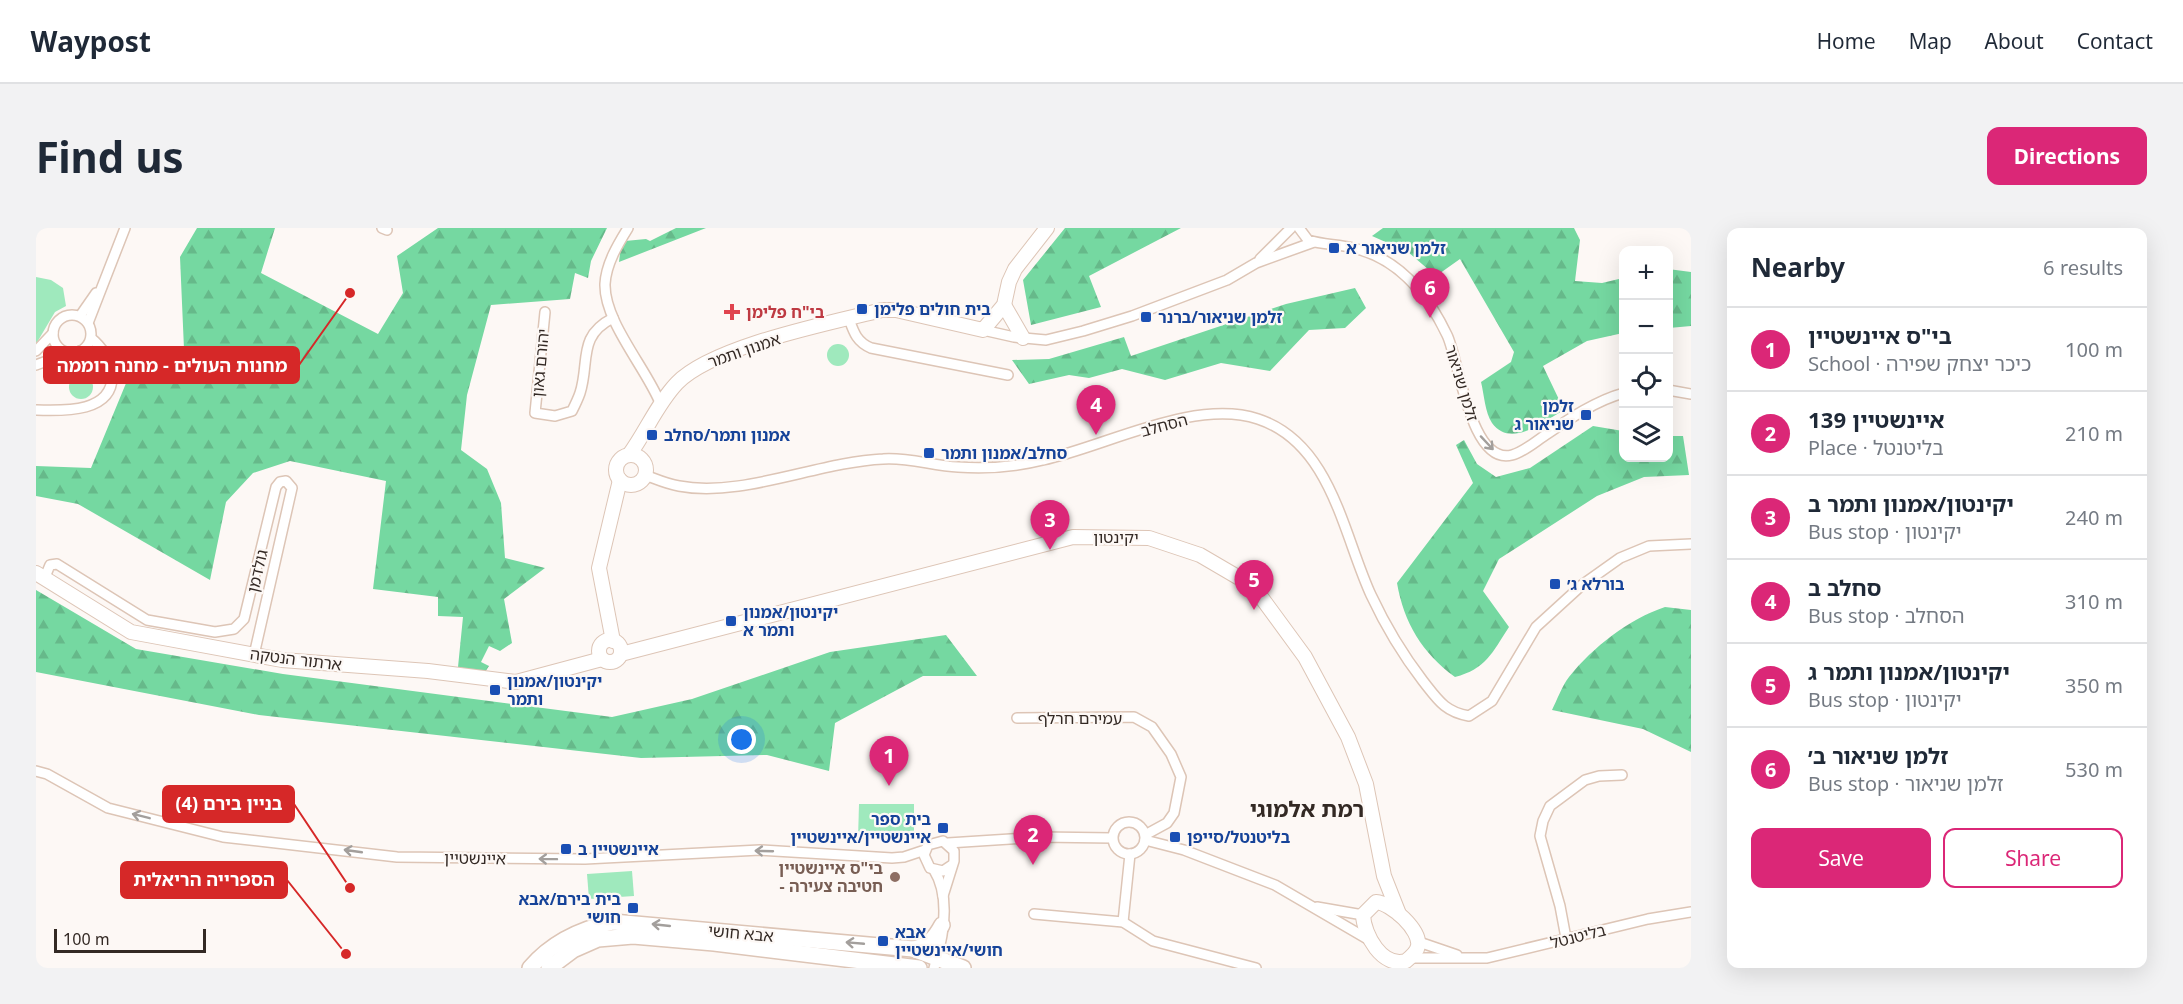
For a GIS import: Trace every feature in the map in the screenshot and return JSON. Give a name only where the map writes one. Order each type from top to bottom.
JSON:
[{"type":"main road","name":"אבא חושי","points":[[530,968],[543,954],[563,939],[591,926],[613,922],[913,949],[935,962],[963,968]]},
{"type":"main road","points":[[913,949],[929,943],[942,926]]},
{"type":"main road","name":"אבא חושי","points":[[549,968],[573,950],[598,939],[633,936],[708,942],[919,968]]},
{"type":"street","points":[[36,410],[64,411],[90,406],[111,389],[111,367],[101,347],[91,338],[88,323],[125,228]]},
{"type":"street","points":[[628,228],[615,251],[605,285],[614,318],[649,379],[660,405]]},
{"type":"street","points":[[983,330],[1004,305],[1009,282],[1015,269],[1047,228]]},
{"type":"street","points":[[1256,263],[1291,228]]},
{"type":"street","points":[[1299,228],[1304,237],[1314,242]]},
{"type":"street","name":"זלמן שניאור","points":[[983,330],[1046,340],[1132,316],[1227,280],[1256,263],[1314,242],[1355,248],[1409,276],[1428,302],[1449,338],[1474,425],[1483,441],[1501,455],[1510,456],[1524,449],[1585,411],[1619,395]]},
{"type":"street","points":[[80,316],[102,286]]},
{"type":"street","points":[[1004,305],[1023,338]]},
{"type":"street","name":"אמנון ותמר","points":[[634,456],[660,405],[689,372],[721,356],[882,310],[896,310],[983,330]]},
{"type":"street","name":"יהורם גאון","points":[[545,312],[535,413],[555,416],[572,411],[580,392],[586,345],[603,324],[614,318]]},
{"type":"street","points":[[36,351],[53,333],[57,322],[64,316],[80,316],[88,323]]},
{"type":"street","points":[[849,319],[856,337],[862,344],[872,348],[1008,375]]},
{"type":"street","points":[[53,333],[57,345],[75,352],[94,353],[107,360]]},
{"type":"street","points":[[36,365],[75,352],[87,346],[91,338]]},
{"type":"street","points":[[1673,391],[1691,394]]},
{"type":"street","name":"הסחלב","points":[[645,475],[679,486],[722,488],[885,458],[957,467],[1005,468],[1044,460],[1164,423],[1202,415],[1230,414],[1256,418],[1280,427],[1294,438],[1308,455],[1337,507],[1371,595],[1407,660],[1435,697],[1452,713],[1469,716],[1492,701],[1536,627],[1582,585],[1620,558],[1649,546],[1691,544]]},
{"type":"street","points":[[634,456],[646,467],[645,475],[639,483],[626,483],[616,472],[617,463],[634,456]]},
{"type":"street","name":"גולדמן","points":[[40,575],[50,565],[57,564],[125,609],[147,620],[227,632],[244,619],[276,487],[280,482],[286,481],[292,488],[254,655]]},
{"type":"street","points":[[609,648],[599,567],[616,504],[626,483]]},
{"type":"street","name":"יקינטון","points":[[609,648],[660,645],[737,622],[999,558],[1073,537],[1149,538],[1200,555],[1253,586],[1278,617],[1305,657],[1348,736],[1366,784],[1384,876],[1399,914]]},
{"type":"street","name":"ארתור הנטקה","points":[[40,575],[131,632],[282,660],[428,671],[516,682],[572,669],[609,648]]},
{"type":"street","name":"עמירם חרלף","points":[[1017,718],[1134,717],[1152,727],[1171,754],[1181,777],[1174,813],[1167,823],[1145,838]]},
{"type":"street","name":"איינשטיין","points":[[36,771],[47,774],[108,808],[223,837],[397,857],[585,859],[760,850],[904,858],[925,850]]},
{"type":"street","points":[[36,777],[47,774]]},
{"type":"street","points":[[1566,938],[1560,906],[1540,836],[1543,821],[1550,806],[1585,780],[1599,776],[1622,775]]},
{"type":"street","points":[[1145,838],[1140,849],[1130,854],[1116,848],[1112,838],[1116,828],[1130,822],[1139,826],[1145,838],[1184,850],[1275,885],[1371,941]]},
{"type":"street","points":[[984,840],[953,861],[943,871],[934,870],[926,864],[925,850],[938,841],[948,843],[984,840],[1041,837],[1112,838]]},
{"type":"street","points":[[935,962],[942,926],[943,896],[953,861],[948,843]]},
{"type":"street","points":[[1123,922],[1130,854]]},
{"type":"street","points":[[934,870],[943,896]]},
{"type":"street","name":"יקינטון","points":[[1376,902],[1384,876]]},
{"type":"street","points":[[1376,902],[1389,906],[1399,914],[1419,942],[1418,949],[1407,962],[1391,964],[1371,941],[1364,926],[1363,915],[1376,902]]},
{"type":"street","points":[[1312,906],[1363,915]]},
{"type":"street","name":"בליטנטל","points":[[1407,962],[1486,957],[1691,912]]},
{"type":"street","points":[[1034,914],[1123,922],[1153,941],[1257,968]]},
{"type":"street","name":"בליטנטל","points":[[1419,942],[1464,957]]},
{"type":"green space","points":[[197,228],[275,228],[261,273],[378,334],[403,293],[397,256],[438,228],[607,228],[591,261],[588,278],[575,273],[570,299],[491,305],[467,395],[461,450],[487,469],[501,503],[505,558],[545,568],[504,599],[512,643],[500,651],[489,646],[481,662],[489,666],[485,672],[458,667],[463,617],[438,616],[438,597],[373,589],[386,481],[290,461],[253,473],[226,502],[210,580],[78,504],[36,496],[36,466],[91,468],[136,359],[184,349],[180,257]]},
{"type":"green space","points":[[676,228],[706,228],[619,262],[621,246],[625,241],[646,239],[650,241]]},
{"type":"green space","points":[[1065,228],[1181,228],[1089,276],[1101,307],[1031,325],[1023,280]]},
{"type":"green space","points":[[1383,228],[1574,228],[1580,240],[1575,281],[1602,283],[1619,279],[1619,334],[1587,341],[1543,366],[1564,410],[1528,430],[1508,433],[1500,430],[1492,423],[1488,414],[1481,382],[1511,362],[1514,352],[1460,259],[1436,276],[1408,252],[1372,236]]},
{"type":"green space","points":[[1673,270],[1691,272],[1691,326],[1673,328]]},
{"type":"green space","points":[[36,277],[51,280],[63,288],[66,306],[55,312],[36,344]]},
{"type":"green space","points":[[1355,288],[1366,308],[1345,328],[1309,330],[1270,371],[1221,363],[1165,380],[1122,369],[1089,378],[1069,375],[1029,384],[1012,360],[1049,359],[1124,337],[1131,356],[1286,304]]},
{"type":"green space","points":[[838,344],[846,347],[849,355],[846,363],[838,366],[830,363],[827,355],[830,347]]},
{"type":"green space","points":[[81,375],[90,378],[93,387],[90,396],[81,399],[72,396],[69,387],[72,378]]},
{"type":"green space","points":[[1593,426],[1619,430],[1619,462],[1673,462],[1673,436],[1683,436],[1689,475],[1644,477],[1597,496],[1499,559],[1483,591],[1509,627],[1493,652],[1481,665],[1466,674],[1455,677],[1433,658],[1416,636],[1404,611],[1397,583],[1473,483],[1456,445],[1464,440],[1477,464],[1496,477],[1530,468]]},
{"type":"green space","points":[[36,590],[136,649],[283,674],[612,717],[692,699],[830,652],[946,635],[977,676],[923,676],[835,723],[829,771],[767,755],[641,758],[259,715],[36,672]]},
{"type":"green space","points":[[1665,607],[1691,610],[1691,752],[1643,729],[1552,710],[1566,681],[1589,655],[1612,635],[1638,619]]},
{"type":"green space","points":[[859,804],[914,804],[914,839],[858,839]]},
{"type":"green space","points":[[632,871],[634,896],[589,899],[587,874]]},
{"type":"place","name":"זלמן שניאור א","points":[[1334,248]]},
{"type":"place","name":"מחנות העולים - מחנה רוממה","points":[[350,293]]},
{"type":"place","name":"בית חולים פלימן","points":[[862,309]]},
{"type":"place","name":"בי\"ח פלימן","points":[[732,312]]},
{"type":"place","name":"זלמן שניאור/ברנר","points":[[1146,317]]},
{"type":"place","name":"זלמן שניאור ב׳","points":[[1430,318]]},
{"type":"place","name":"זלמן שניאור ג","points":[[1586,415]]},
{"type":"place","name":"אמנון ותמר/סחלב","points":[[652,435]]},
{"type":"place","name":"סחלב ב","points":[[1096,435]]},
{"type":"place","name":"סחלב/אמנון ותמר","points":[[929,453]]},
{"type":"place","name":"יקינטון/אמנון ותמר ב","points":[[1050,550]]},
{"type":"place","name":"בורלא ג׳","points":[[1555,584]]},
{"type":"place","name":"יקינטון/אמנון ותמר ג","points":[[1254,610]]},
{"type":"place","name":"יקינטון/אמנון ותמר א","points":[[731,621]]},
{"type":"place","name":"יקינטון/אמנון ותמר","points":[[495,690]]},
{"type":"place","name":"בי\"ס איינשטיין","points":[[889,786]]},
{"type":"place","name":"בית ספר איינשטיין/איינשטיין","points":[[943,828]]},
{"type":"place","name":"בליטנטל/סייפן","points":[[1175,837]]},
{"type":"place","name":"איינשטיין ב","points":[[566,849]]},
{"type":"place","name":"איינשטיין 139","points":[[1033,865]]},
{"type":"place","name":"בי\"ס איינשטיין - חטיבה צעירה","points":[[895,877]]},
{"type":"place","name":"בניין בירם (4)","points":[[350,888]]},
{"type":"place","name":"בית בירם/אבא חושי","points":[[633,908]]},
{"type":"place","name":"אבא חושי/איינשטיין","points":[[883,941]]},
{"type":"place","name":"הספרייה הריאלית","points":[[346,954]]},
{"type":"district","name":"רמת אלמוגי","points":[[1307,808]]}]
